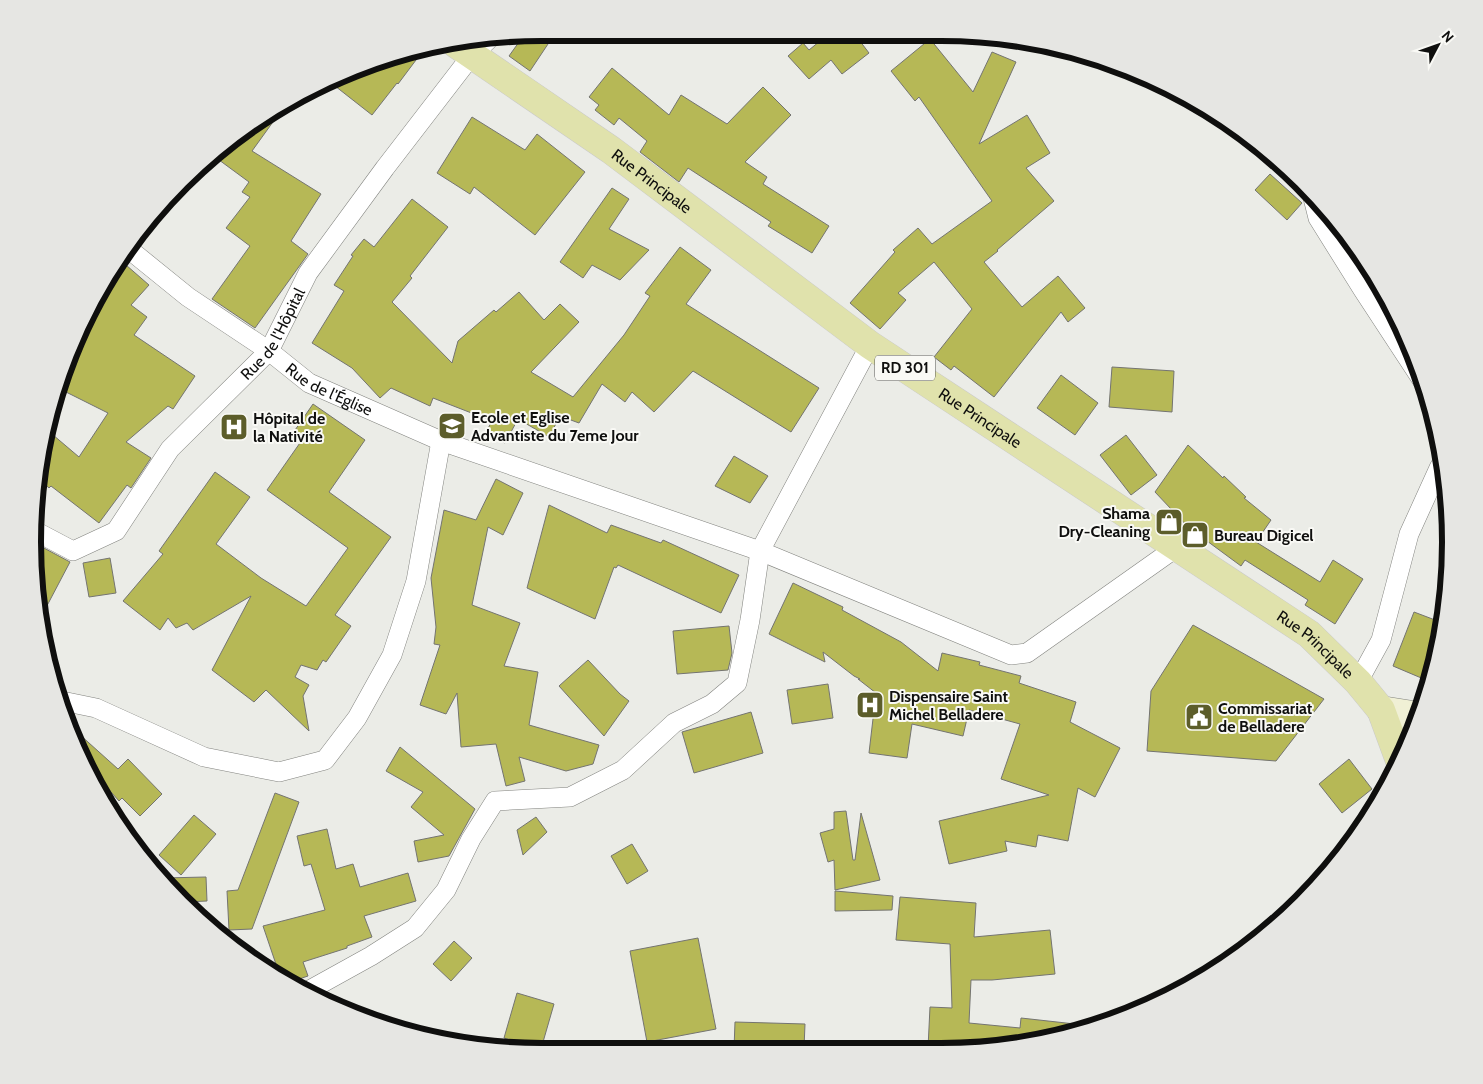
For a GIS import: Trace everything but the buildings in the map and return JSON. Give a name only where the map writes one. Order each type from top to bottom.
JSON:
[{"type":"main road","name":"Rue Principale","points":[[473,47],[870,345],[1309,634],[1358,682]]},
{"type":"main road","name":"RD 301","points":[[1358,682],[1381,710],[1396,751]]},
{"type":"street","name":"Rue de l'Hôpital","points":[[41,534],[72,551],[116,532],[170,449],[269,351],[308,273],[471,47]]},
{"type":"street","points":[[1316,211],[1318,218],[1406,356]]},
{"type":"street","name":"Rue de l'Église","points":[[134,253],[188,297],[269,351],[309,383],[441,441],[760,551],[1011,655],[1027,652],[1177,547]]},
{"type":"street","points":[[314,987],[371,956],[415,928],[446,890],[471,839],[495,801],[570,797],[623,770],[674,723],[712,704],[737,683],[750,620],[760,551],[870,345]]},
{"type":"street","points":[[68,702],[96,708],[204,757],[279,772],[325,760],[357,718],[392,655],[416,581],[441,441]]},
{"type":"street","points":[[1358,682],[1380,640],[1409,534],[1436,474]]},
{"type":"street","points":[[1381,710],[1411,715]]},
{"type":"place","name":"Ecole et Eglise Advantiste du 7eme Jour","points":[[452,426]]},
{"type":"place","name":"Hôpital de la Nativité","points":[[234,427]]},
{"type":"place","name":"Shama Dry-Cleaning","points":[[1169,522]]},
{"type":"place","name":"Bureau Digicel","points":[[1195,535]]},
{"type":"place","name":"Dispensaire Saint Michel Belladere","points":[[870,705]]},
{"type":"place","name":"Commissariat de Belladere","points":[[1199,717]]}]
